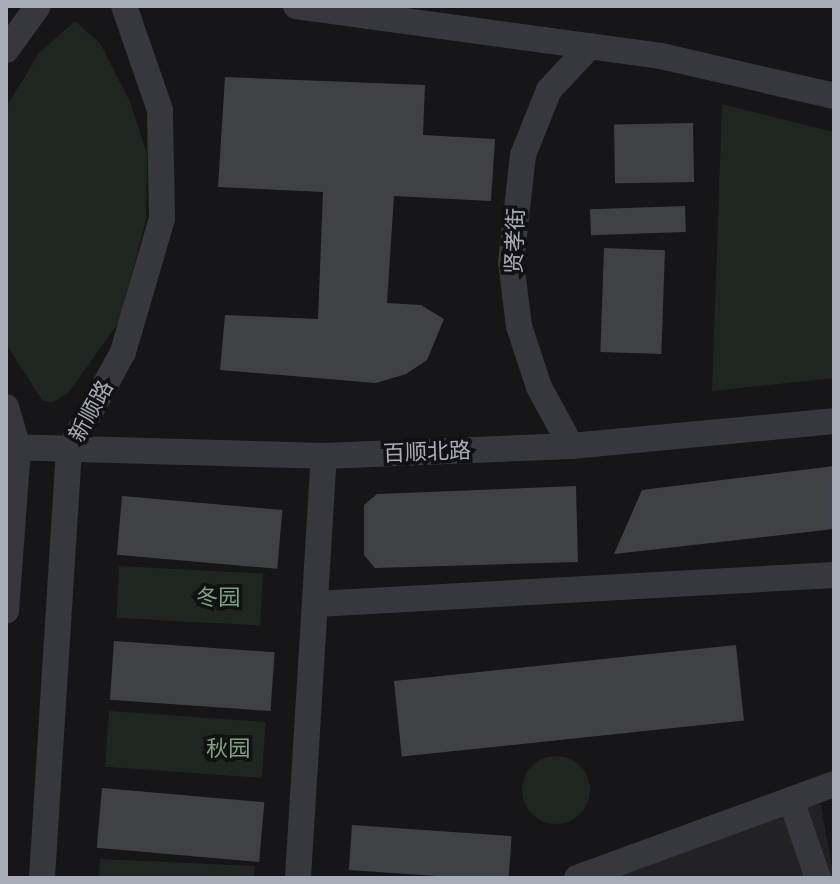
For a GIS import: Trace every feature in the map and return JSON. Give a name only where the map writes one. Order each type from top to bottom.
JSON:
[{"type":"street","points":[[6,50],[38,6]]},
{"type":"street","name":"新顺路","points":[[42,878],[69,450],[123,352],[162,219],[160,110],[124,6]]},
{"type":"street","points":[[296,6],[590,46],[834,96]]},
{"type":"street","name":"贤孝街","points":[[571,446],[519,326],[511,262],[523,155],[549,90],[590,46]]},
{"type":"street","points":[[6,407],[12,448],[6,611]]},
{"type":"street","name":"百顺北路","points":[[12,448],[324,456],[571,446],[834,421]]},
{"type":"street","points":[[298,878],[324,456]]},
{"type":"street","points":[[317,604],[834,575]]},
{"type":"street","points":[[577,878],[647,866],[791,800],[834,784]]},
{"type":"street","points":[[791,800],[818,878]]},
{"type":"shaded area","points":[[818,790],[834,878],[578,878]]},
{"type":"green space","points":[[75,21],[100,43],[130,102],[147,154],[146,220],[119,322],[69,392],[52,403],[42,400],[6,344],[6,108],[39,53]]},
{"type":"green space","points":[[722,104],[834,132],[834,378],[712,391]]},
{"type":"green space","name":"冬园","points":[[119,566],[263,574],[260,625],[116,618]]},
{"type":"green space","name":"秋园","points":[[109,711],[266,722],[262,778],[105,767]]},
{"type":"green space","points":[[556,756],[580,766],[590,790],[580,814],[556,824],[532,814],[522,790],[532,766]]},
{"type":"green space","points":[[100,859],[255,866],[254,878],[99,878]]},
{"type":"building","points":[[225,77],[425,85],[423,135],[495,139],[491,201],[394,196],[387,303],[421,305],[444,319],[427,360],[406,374],[376,383],[220,370],[225,315],[318,319],[323,192],[218,187]]},
{"type":"building","points":[[693,123],[694,182],[615,183],[614,124]]},
{"type":"building","points":[[685,206],[686,232],[591,235],[590,209]]},
{"type":"building","points":[[604,248],[665,250],[661,354],[600,352]]},
{"type":"building","points":[[834,466],[834,529],[614,554],[642,490]]},
{"type":"building","points":[[576,486],[578,562],[375,568],[364,555],[364,505],[377,494]]},
{"type":"building","points":[[122,496],[282,510],[277,569],[117,555]]},
{"type":"building","points":[[114,641],[275,652],[270,711],[110,700]]},
{"type":"building","points":[[736,645],[744,721],[402,757],[394,681]]},
{"type":"building","points":[[102,788],[264,802],[259,862],[97,848]]},
{"type":"building","points":[[352,825],[512,836],[509,878],[349,870]]}]
